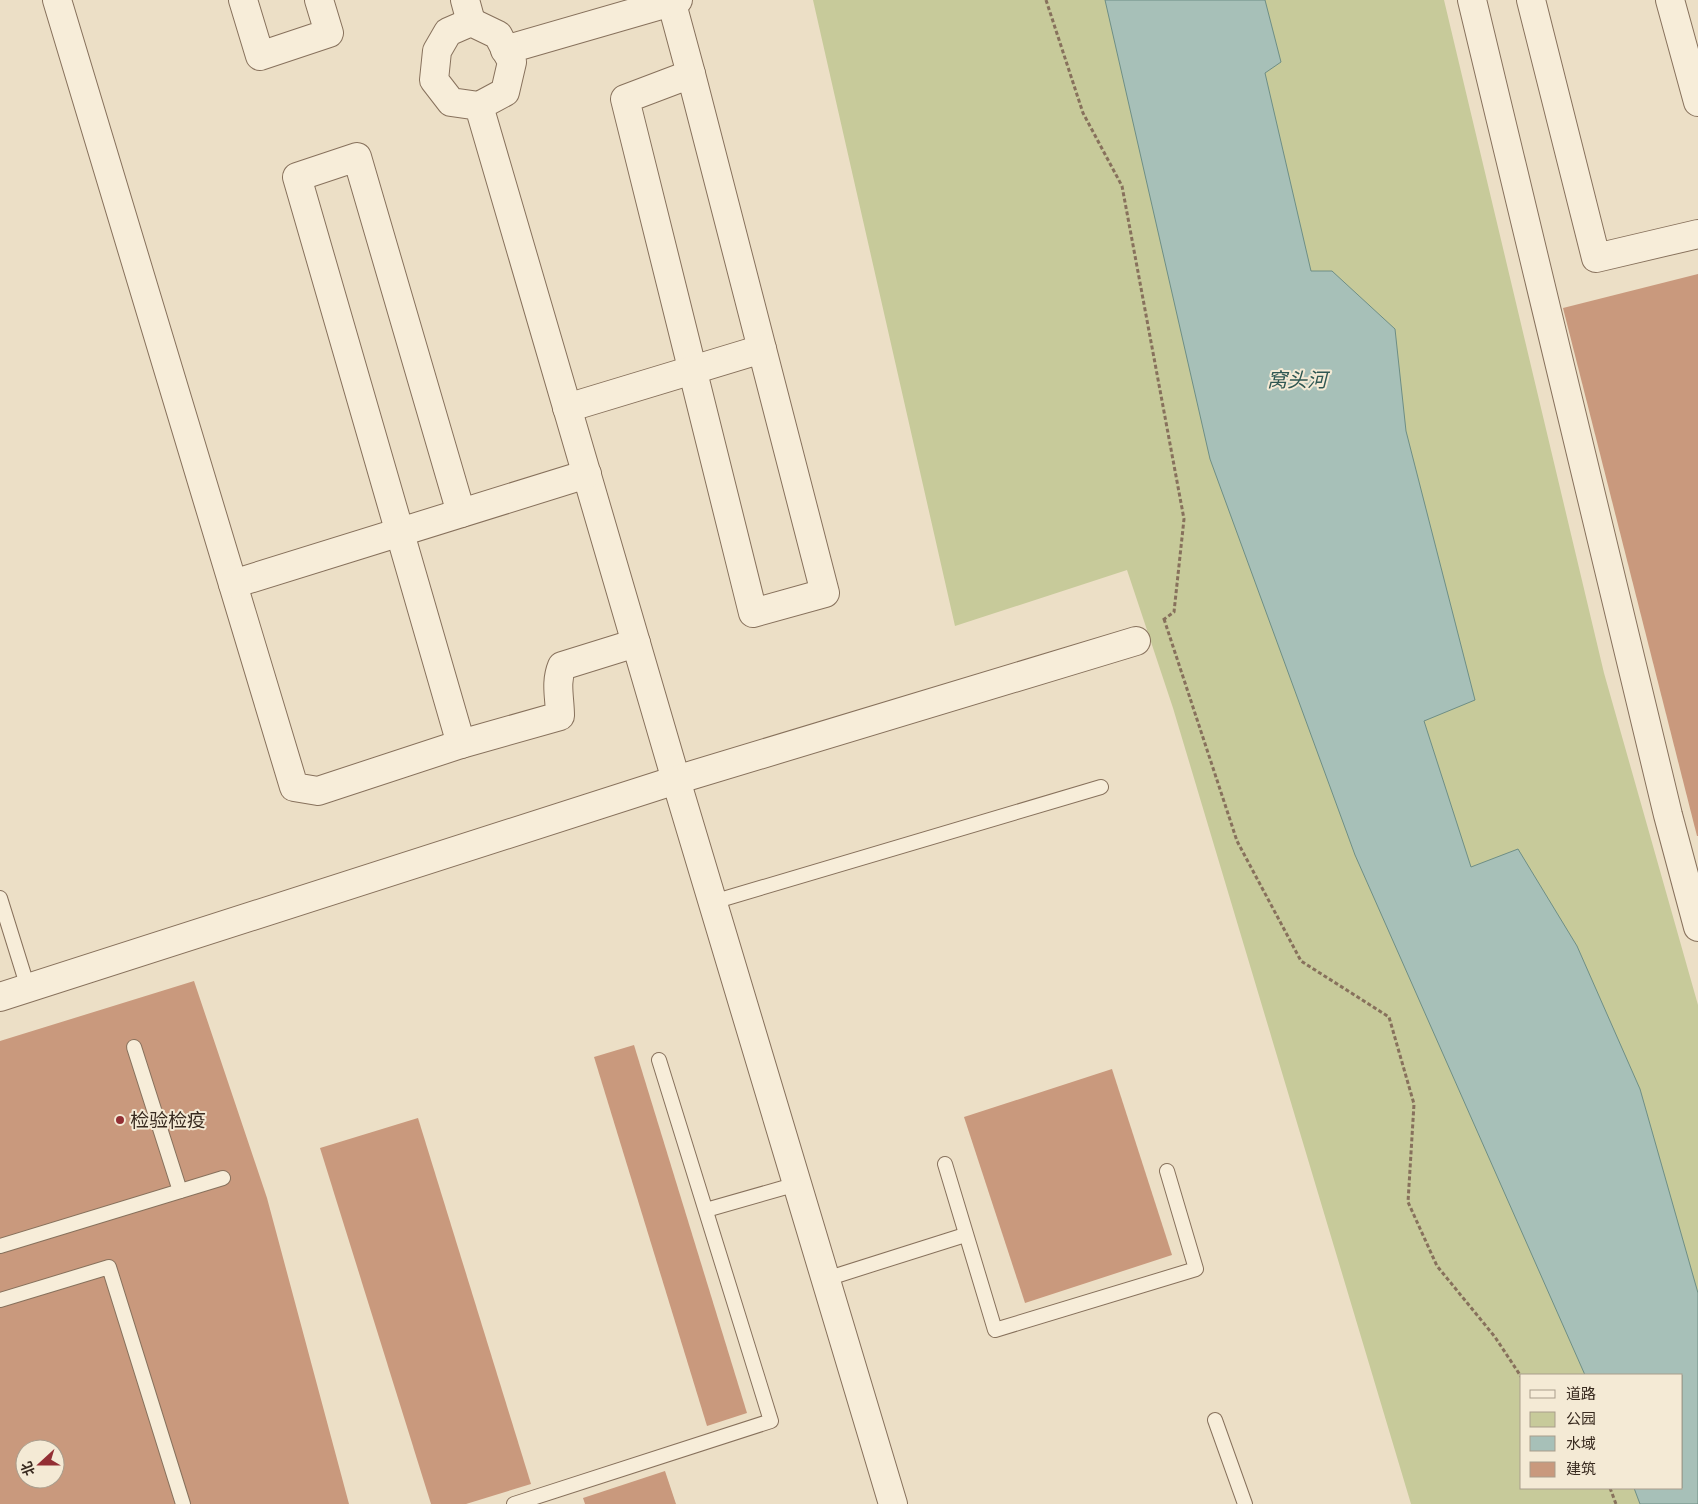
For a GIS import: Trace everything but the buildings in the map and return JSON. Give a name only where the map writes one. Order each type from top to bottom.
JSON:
[{"type":"street","points":[[57,0],[294,787],[318,791],[461,744],[560,716],[560,699],[556,680],[562,666],[636,643]]},
{"type":"street","points":[[242,0],[260,56],[329,33],[319,0]]},
{"type":"street","points":[[1472,0],[1668,815],[1698,927]]},
{"type":"street","points":[[1531,0],[1596,258],[1698,234]]},
{"type":"street","points":[[1670,0],[1698,102]]},
{"type":"street","points":[[505,50],[674,1],[691,74],[825,593],[753,613],[625,99],[691,74]]},
{"type":"street","points":[[468,11],[498,35],[512,62],[505,92],[479,106],[451,102],[434,80],[437,51],[448,32],[468,11]]},
{"type":"street","points":[[479,106],[676,780],[893,1504]]},
{"type":"street","points":[[461,513],[357,157],[297,177],[461,744]]},
{"type":"street","points":[[567,408],[762,349]]},
{"type":"street","points":[[233,584],[587,474]]},
{"type":"street","points":[[0,997],[676,780],[1136,641]]},
{"type":"lane","points":[[713,902],[1101,787]]},
{"type":"lane","points":[[0,898],[28,988]]},
{"type":"lane","points":[[134,1047],[180,1191]]},
{"type":"lane","points":[[514,1504],[771,1421],[659,1060]]},
{"type":"lane","points":[[945,1164],[995,1330],[1196,1269],[1167,1171]]},
{"type":"lane","points":[[0,1246],[223,1178]]},
{"type":"lane","points":[[706,1210],[797,1184]]},
{"type":"lane","points":[[826,1279],[966,1236]]},
{"type":"lane","points":[[0,1300],[109,1266],[183,1504]]},
{"type":"lane","points":[[1216,1420],[1245,1504]]},
{"type":"path","points":[[1046,0],[1083,113],[1122,186],[1184,519],[1174,612],[1136,641]]},
{"type":"path","points":[[1164,619],[1237,841],[1301,961],[1388,1017],[1414,1104],[1408,1202],[1437,1266],[1495,1337],[1520,1375]]},
{"type":"path","points":[[1610,1489],[1616,1504]]},
{"type":"green space","points":[[813,0],[1444,0],[1604,673],[1698,1005],[1698,1504],[1411,1504],[1173,708],[1127,570],[955,626]]},
{"type":"water","name":"窝头河","points":[[1105,0],[1265,0],[1281,62],[1265,73],[1311,271],[1332,271],[1395,329],[1406,431],[1475,700],[1424,721],[1471,867],[1518,849],[1577,946],[1640,1089],[1698,1293],[1698,1504],[1640,1504],[1634,1489],[1683,1489],[1683,1374],[1585,1374],[1355,855],[1210,459]]},
{"type":"place","name":"检验检疫","points":[[120,1120]]}]
